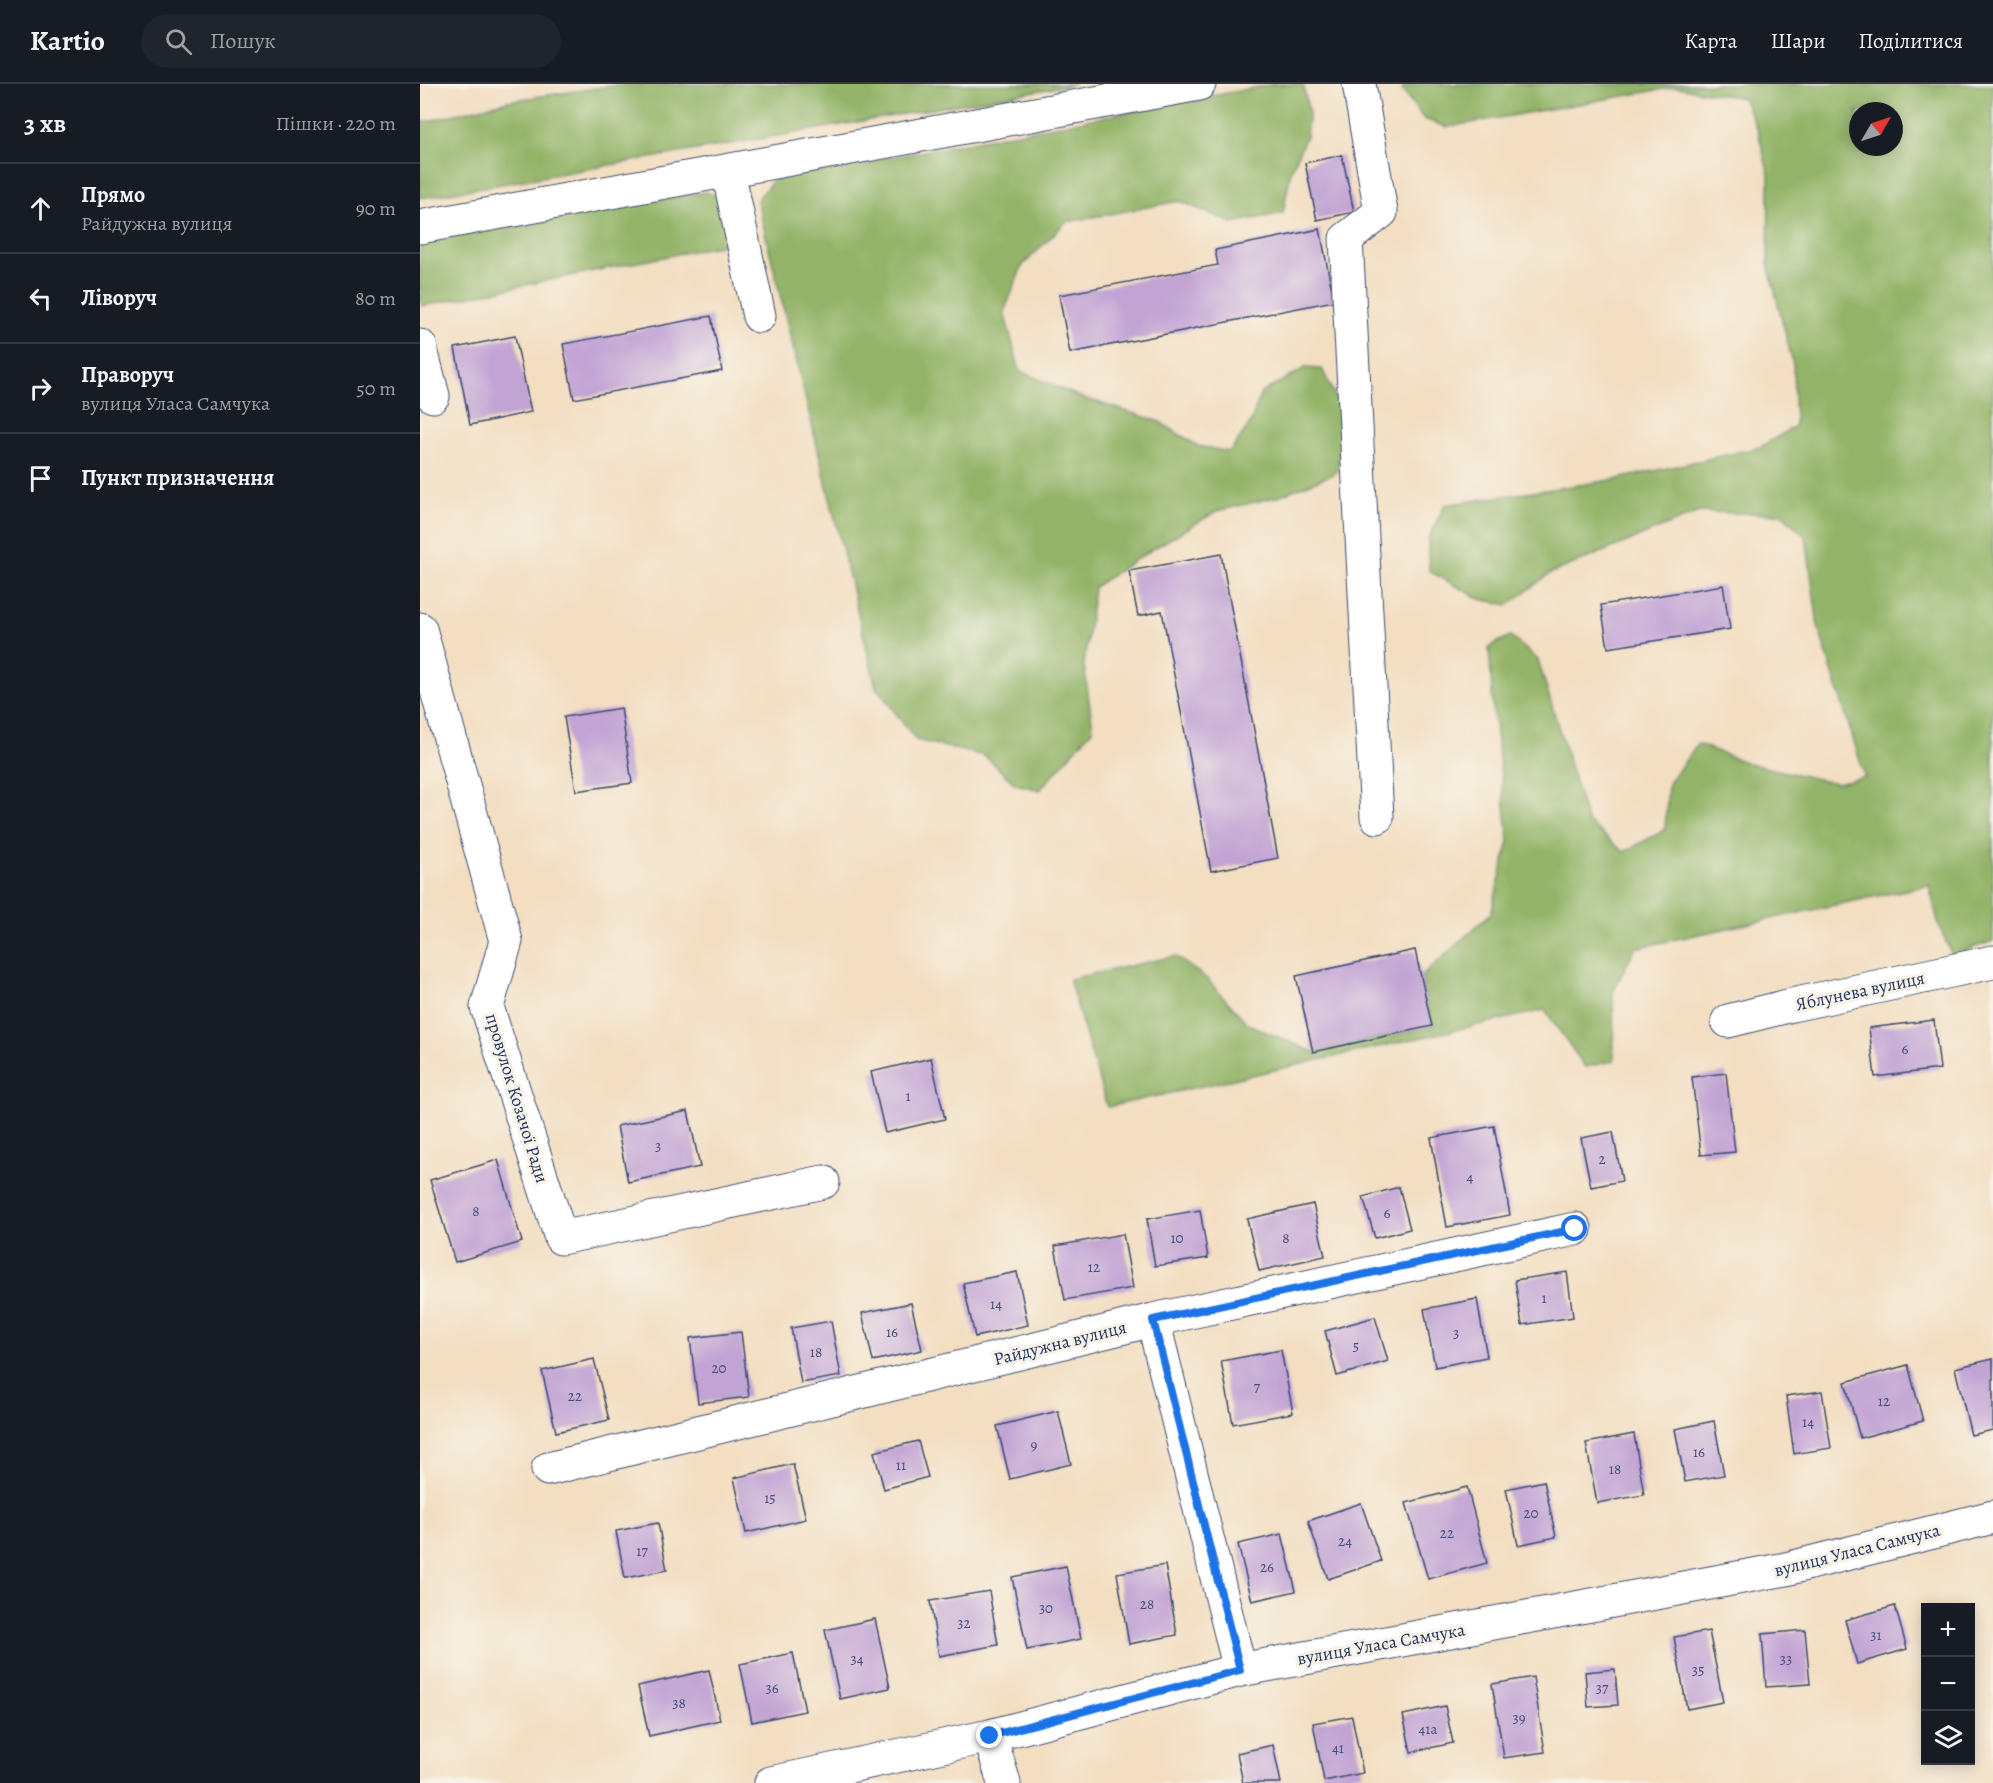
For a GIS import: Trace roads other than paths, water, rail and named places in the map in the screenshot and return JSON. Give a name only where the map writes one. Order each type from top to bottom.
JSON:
[{"type":"street","points":[[420,227],[1199,84]]},
{"type":"street","points":[[1359,84],[1381,212],[1346,239],[1377,818]]},
{"type":"street","points":[[728,171],[759,316]]},
{"type":"street","points":[[420,346],[433,396]]},
{"type":"street","name":"провулок Козачої Ради","points":[[420,628],[507,941],[487,1007],[561,1238],[823,1182]]},
{"type":"street","name":"Яблунева вулиця","points":[[1728,1021],[1993,962]]},
{"type":"street","name":"Райдужна вулиця","points":[[548,1469],[1153,1320],[1575,1229]]},
{"type":"street","points":[[1153,1320],[1240,1670]]},
{"type":"street","name":"вулиця Уласа Самчука","points":[[771,1783],[990,1736],[1240,1670],[1786,1569],[1993,1517]]},
{"type":"street","points":[[990,1736],[1004,1783]]}]
